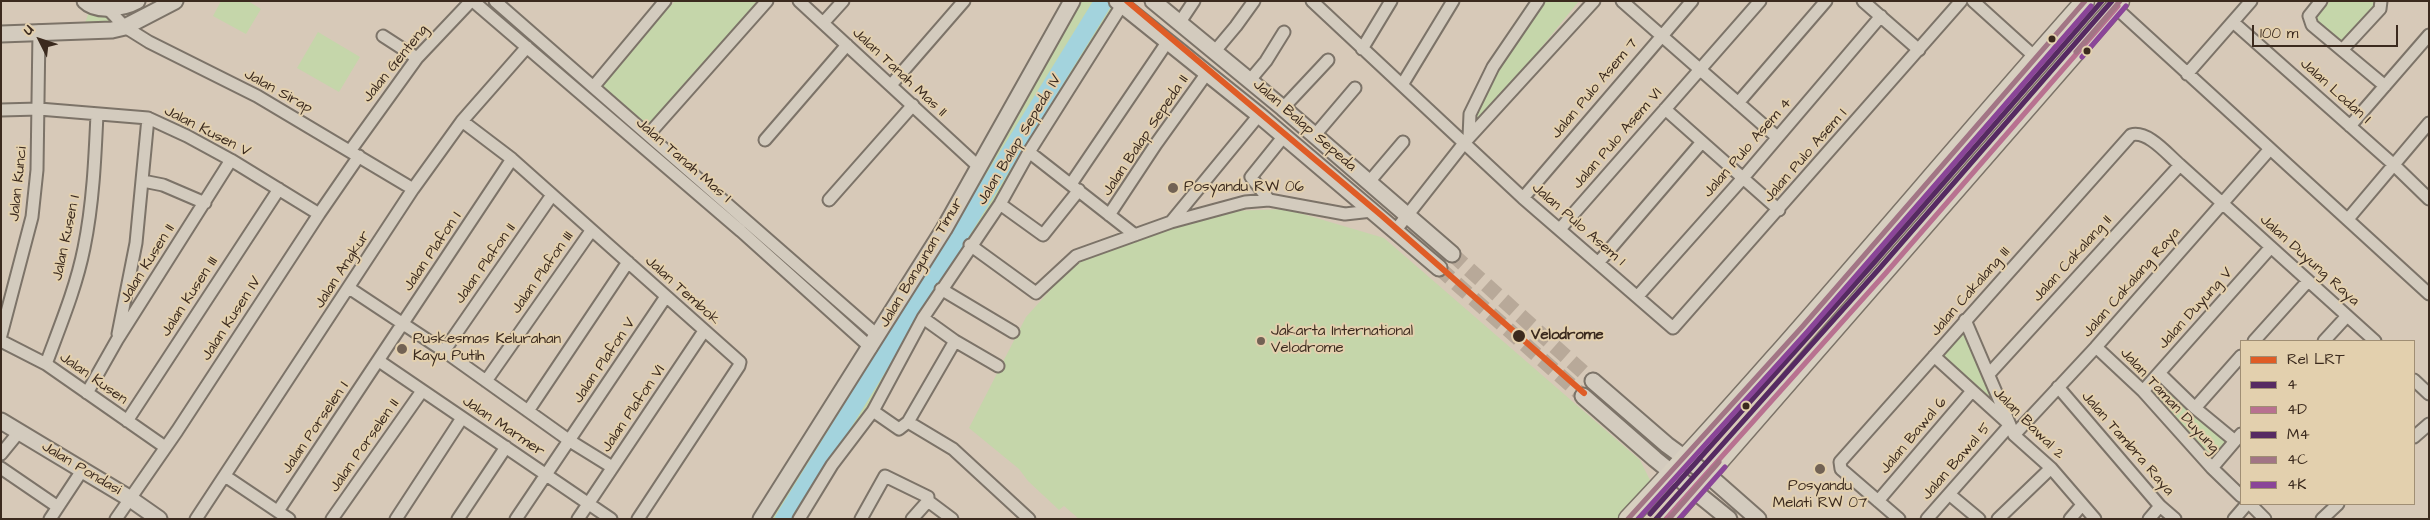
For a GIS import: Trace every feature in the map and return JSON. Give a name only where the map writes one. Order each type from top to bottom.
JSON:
[{"type":"main road","points":[[79,32],[87,20],[87,3],[107,8],[119,8],[137,1]]},
{"type":"main road","points":[[1,34],[39,31],[98,32],[125,27],[175,1]]},
{"type":"main road","name":"Jalan Bangunan Timur","points":[[768,516],[944,229],[1072,1]]},
{"type":"main road","name":"Jalan Balap Sepeda","points":[[1153,1],[1250,80],[1452,254]]},
{"type":"main road","points":[[1628,519],[1672,472],[1884,232],[2085,1]]},
{"type":"main road","name":"Jalan Balap Sepeda","points":[[1119,3],[1259,115],[1440,268]]},
{"type":"main road","points":[[1669,519],[1905,251],[1989,150],[2118,4]]},
{"type":"main road","points":[[1204,70],[1215,51]]},
{"type":"main road","points":[[1884,232],[1905,251]]},
{"type":"main road","points":[[1593,381],[1684,458],[1708,475],[1758,519]]},
{"type":"main road","points":[[1583,396],[1730,519]]},
{"type":"main road","name":"Jalan Pondasi","points":[[1,421],[83,469],[159,519]]},
{"type":"street","name":"Jalan Tanah Mas I","points":[[472,1],[733,225],[874,342]]},
{"type":"street","name":"Jalan Genteng","points":[[354,153],[416,58],[472,1]]},
{"type":"street","name":"Jalan Tanah Mas I","points":[[495,1],[649,134],[874,342]]},
{"type":"street","points":[[594,86],[665,1]]},
{"type":"street","points":[[649,134],[767,1]]},
{"type":"street","name":"Jalan Tanah Mas II","points":[[799,1],[978,167]]},
{"type":"street","points":[[823,23],[843,1]]},
{"type":"street","points":[[891,85],[964,1]]},
{"type":"street","points":[[1180,22],[1194,1]]},
{"type":"street","points":[[1215,51],[1254,1]]},
{"type":"street","name":"Jalan Pulo Asem 1","points":[[1312,1],[1326,6],[1362,49],[1467,139],[1523,198],[1673,328]]},
{"type":"street","points":[[1362,49],[1392,1]]},
{"type":"street","points":[[1402,85],[1453,1]]},
{"type":"street","points":[[1467,139],[1470,114],[1493,67],[1538,1]]},
{"type":"street","points":[[1395,230],[1408,216],[1467,139],[1514,91],[1594,1]]},
{"type":"street","points":[[1622,1],[1777,137]]},
{"type":"street","name":"Jalan Pulo Asem 7","points":[[1523,198],[1660,35],[1692,1]]},
{"type":"street","name":"Jalan Pulo Asem VI","points":[[1560,229],[1760,1]]},
{"type":"street","points":[[1738,103],[1826,1]]},
{"type":"street","points":[[1863,1],[1919,50]]},
{"type":"street","name":"Jalan Pulo Asem I","points":[[1673,328],[1779,210],[1961,1]]},
{"type":"street","points":[[1973,1],[2035,57]]},
{"type":"street","points":[[2187,74],[2251,1]]},
{"type":"street","points":[[2321,1],[2311,13],[2310,22],[2385,86]]},
{"type":"street","points":[[2342,49],[2380,8],[2381,1]]},
{"type":"street","name":"Jalan Balap Sepeda IV","points":[[799,519],[832,465],[873,411],[923,318],[970,245],[1000,204],[1029,152],[1119,3]]},
{"type":"street","points":[[2118,4],[2187,74],[2429,294]]},
{"type":"street","name":"Jalan Sirap","points":[[107,8],[125,27],[149,42],[257,96],[413,189]]},
{"type":"street","name":"Jalan Pulo Asem 4","points":[[1637,297],[1743,178],[1881,16]]},
{"type":"street","name":"Jalan Lodan I","points":[[2233,22],[2394,165],[2429,199]]},
{"type":"street","name":"Jalan Kunci","points":[[1,336],[32,217],[38,170],[39,31]]},
{"type":"street","points":[[1250,80],[1266,61],[1284,32]]},
{"type":"street","points":[[383,36],[416,58]]},
{"type":"street","points":[[2350,126],[2429,36]]},
{"type":"street","points":[[1000,204],[1043,235],[1168,41]]},
{"type":"street","points":[[765,140],[847,45]]},
{"type":"street","name":"Jalan Angkur","points":[[196,519],[413,189],[462,121],[527,47]]},
{"type":"street","points":[[1283,108],[1328,60]]},
{"type":"street","name":"Jalan Balap Sepeda II","points":[[1109,215],[1204,70]]},
{"type":"street","points":[[1315,135],[1355,88]]},
{"type":"street","points":[[829,200],[913,105]]},
{"type":"street","name":"Jalan Kusen V","points":[[1,110],[39,109],[148,118],[187,136],[231,160],[319,214]]},
{"type":"street","points":[[1665,109],[1779,210]]},
{"type":"street","name":"Jalan Kusen I","points":[[46,364],[71,296],[84,248],[92,202],[98,114]]},
{"type":"street","points":[[1172,222],[1259,115]]},
{"type":"street","name":"Jalan Kusen II","points":[[117,340],[136,243],[148,118]]},
{"type":"street","name":"Jalan Tembok","points":[[462,121],[512,159],[740,364],[638,519]]},
{"type":"street","points":[[2348,219],[2429,123]]},
{"type":"street","name":"Jalan Duyung Raya","points":[[2125,140],[2131,135],[2142,134],[2180,164],[2374,340]]},
{"type":"street","points":[[1269,200],[1251,177],[1284,136]]},
{"type":"street","name":"Jalan Cakalang III","points":[[1878,501],[1841,469],[1840,463],[2125,140]]},
{"type":"street","points":[[1369,182],[1403,142]]},
{"type":"street","points":[[1598,262],[1702,142]]},
{"type":"street","name":"Jalan Cakalang Raya","points":[[2012,430],[2058,387],[2096,347],[2270,149]]},
{"type":"street","points":[[1029,152],[1135,235]]},
{"type":"street","name":"Jalan Kusen IV","points":[[116,519],[319,214],[354,153]]},
{"type":"street","name":"Jalan Plafon I","points":[[378,361],[512,159]]},
{"type":"street","name":"Jalan Kusen II","points":[[87,393],[117,340],[231,160]]},
{"type":"street","name":"Jalan Cakalang II","points":[[1989,374],[2180,164]]},
{"type":"street","points":[[143,181],[163,185],[205,203]]},
{"type":"street","name":"Jalan Kusen III","points":[[127,421],[279,188]]},
{"type":"street","name":"Jalan Plafon II","points":[[444,350],[552,195]]},
{"type":"street","points":[[970,245],[1036,294],[1076,256],[1172,222],[1245,202],[1269,200],[1344,214],[1372,211]]},
{"type":"street","name":"Jalan Plafon III","points":[[486,381],[590,231]]},
{"type":"street","name":"Jalan Duyung V","points":[[2143,391],[2271,247]]},
{"type":"street","points":[[528,411],[628,262]]},
{"type":"street","points":[[2255,340],[2308,281]]},
{"type":"street","points":[[349,288],[444,350],[570,441],[612,467]]},
{"type":"street","points":[[941,289],[1013,332]]},
{"type":"street","name":"Jalan Plafon V","points":[[516,519],[665,298]]},
{"type":"street","points":[[2325,340],[2347,316]]},
{"type":"street","points":[[923,318],[955,341],[998,366]]},
{"type":"street","points":[[1965,320],[2012,430]]},
{"type":"street","name":"Jalan Plafon VI","points":[[578,519],[704,331]]},
{"type":"street","name":"Jalan Kusen","points":[[1,341],[46,364],[165,448]]},
{"type":"street","points":[[873,411],[899,429],[908,422],[955,341]]},
{"type":"street","name":"Jalan Taman Duyung","points":[[2096,347],[2143,391],[2212,468],[2240,495]]},
{"type":"street","name":"Jalan Bawal 2","points":[[1934,356],[2051,468],[2095,519]]},
{"type":"street","points":[[2195,408],[2240,357]]},
{"type":"street","name":"Jalan Marmer","points":[[378,361],[611,519]]},
{"type":"street","name":"Jalan Porselen I","points":[[278,511],[378,361]]},
{"type":"street","name":"Jalan Taman Duyung","points":[[2159,373],[2195,408],[2238,438]]},
{"type":"street","points":[[2415,381],[2429,394]]},
{"type":"street","name":"Jalan Tambra Raya","points":[[2058,387],[2160,506],[2175,519]]},
{"type":"street","name":"Jalan Porselen II","points":[[332,519],[422,391]]},
{"type":"street","name":"Jalan Bawal 6","points":[[1878,501],[1972,391]]},
{"type":"street","points":[[396,519],[462,418]]},
{"type":"street","points":[[908,422],[953,450],[1029,519]]},
{"type":"street","points":[[2415,436],[2429,424]]},
{"type":"street","name":"Jalan Bawal 5","points":[[1927,519],[2012,430]]},
{"type":"street","points":[[1,454],[19,432]]},
{"type":"street","points":[[2212,468],[2238,438]]},
{"type":"street","points":[[458,519],[506,447]]},
{"type":"street","points":[[1,468],[58,507]]},
{"type":"street","points":[[1998,519],[2051,468]]},
{"type":"street","points":[[50,519],[83,469]]},
{"type":"street","points":[[225,476],[289,519]]},
{"type":"street","points":[[861,519],[885,476],[926,496],[928,501],[952,519]]},
{"type":"street","points":[[1949,494],[1979,519]]},
{"type":"street","points":[[912,519],[928,501]]},
{"type":"street","points":[[1878,501],[1899,519]]},
{"type":"street","points":[[2070,519],[2082,505]]},
{"type":"street","points":[[2234,519],[2248,505]]},
{"type":"street","points":[[2250,505],[2264,519]]},
{"type":"street","points":[[2322,519],[2337,505]]},
{"type":"street","points":[[2149,519],[2160,506]]},
{"type":"green space","points":[[221,1],[248,1],[261,9],[246,34],[213,16]]},
{"type":"green space","points":[[675,1],[761,1],[647,128],[599,85]]},
{"type":"green space","points":[[1073,1],[1117,1],[1122,5],[970,245],[873,411],[800,519],[761,519]]},
{"type":"green space","points":[[1537,1],[1579,1],[1472,133],[1475,110]]},
{"type":"green space","points":[[2330,1],[2376,1],[2378,3],[2342,45],[2313,21]]},
{"type":"green space","points":[[88,4],[107,8],[125,27],[79,32],[88,16]]},
{"type":"green space","points":[[318,32],[360,57],[339,92],[297,68]]},
{"type":"green space","points":[[1286,209],[1384,238],[1640,460],[1655,490],[1628,519],[1079,519],[1064,506],[1059,510],[1028,481],[1019,469],[969,428],[1026,317],[1074,264],[1162,221],[1231,211]]},
{"type":"green space","points":[[1966,331],[2003,413],[1940,359]]},
{"type":"green space","points":[[2163,376],[2233,441],[2213,462],[2149,393]]},
{"type":"waterway","points":[[784,519],[1103,2]]},
{"type":"tunnel","points":[[1452,254],[1593,381]]},
{"type":"tunnel","points":[[1439,268],[1583,396]]},
{"type":"rail line","name":"LRT","points":[[1127,1],[1381,215],[1584,393]]},
{"type":"transit line","name":"4C","points":[[1628,519],[1802,327],[2085,1]]},
{"type":"transit line","name":"M4","points":[[1650,514],[1873,264],[2102,1]]},
{"type":"transit line","name":"4","points":[[1656,519],[1879,269],[2112,1]]},
{"type":"transit line","name":"4C","points":[[2076,52],[2120,1]]},
{"type":"transit line","name":"4K","points":[[1638,519],[1807,332],[2091,6]]},
{"type":"transit line","name":"4D","points":[[1666,519],[1885,274],[2118,6]]},
{"type":"transit line","name":"4K","points":[[2082,57],[2126,6]]},
{"type":"transit line","name":"4C","points":[[1669,519],[1719,462]]},
{"type":"transit line","name":"4K","points":[[1679,519],[1725,467]]},
{"type":"place","name":"Posyandu RW 06","points":[[1173,188]]},
{"type":"place","name":"Velodrome","points":[[1519,336]]},
{"type":"place","name":"Jakarta International Velodrome","points":[[1261,341]]},
{"type":"place","name":"Puskesmas Kelurahan Kayu Putih","points":[[402,349]]},
{"type":"place","name":"Posyandu Melati RW 07","points":[[1820,469]]}]
